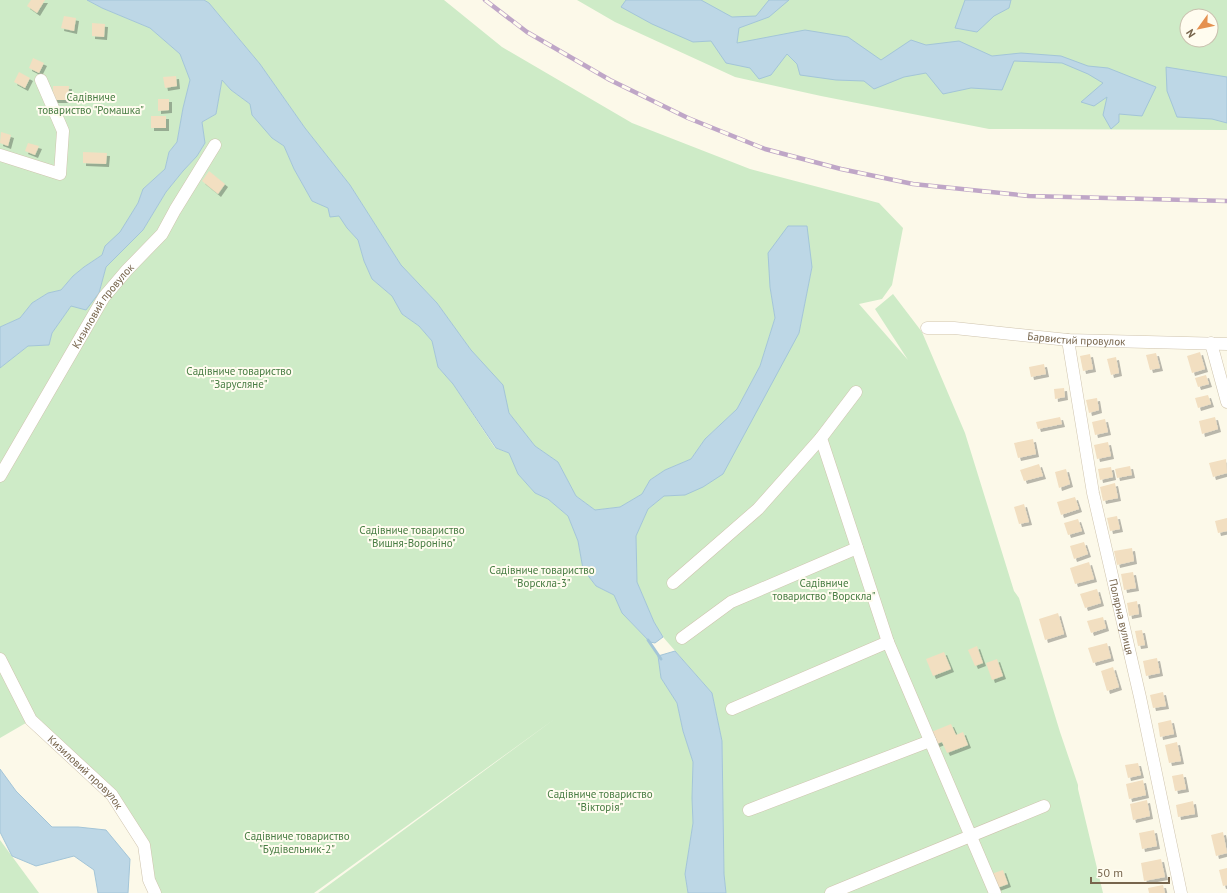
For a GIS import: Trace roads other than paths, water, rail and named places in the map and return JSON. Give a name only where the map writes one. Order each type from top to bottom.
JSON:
[{"type":"street","points":[[0,155],[60,174],[63,131],[41,80]]},
{"type":"street","name":"Кизиловий провулок","points":[[0,476],[104,297],[127,270],[162,234],[215,145]]},
{"type":"street","name":"Барвистий провулок","points":[[927,328],[954,328],[1068,340],[1227,344]]},
{"type":"street","name":"Полярна вулиця","points":[[1068,340],[1093,493],[1140,697],[1181,893]]},
{"type":"street","points":[[1211,343],[1227,402]]},
{"type":"street","points":[[672,583],[758,509],[821,438],[856,392]]},
{"type":"street","points":[[821,438],[888,642],[995,893]]},
{"type":"street","points":[[682,638],[731,602],[857,548]]},
{"type":"street","points":[[732,709],[888,642]]},
{"type":"street","name":"Кизиловий провулок","points":[[0,658],[31,720],[112,795],[144,845],[149,880],[155,893]]},
{"type":"street","points":[[749,810],[930,741]]},
{"type":"street","points":[[831,893],[1044,806]]},
{"type":"water","points":[[87,0],[204,0],[209,3],[260,64],[305,128],[350,185],[401,265],[437,303],[471,350],[503,385],[509,413],[535,446],[558,462],[576,496],[595,510],[620,507],[642,494],[650,480],[665,470],[691,459],[705,439],[737,409],[760,366],[775,318],[770,287],[768,253],[788,226],[807,226],[812,267],[799,333],[723,474],[703,487],[685,495],[664,496],[648,509],[636,536],[637,582],[654,622],[663,637],[655,643],[650,642],[622,613],[614,595],[596,586],[583,569],[578,541],[568,516],[548,499],[535,493],[518,474],[509,453],[496,448],[453,384],[438,367],[432,341],[419,326],[402,314],[392,296],[372,279],[364,261],[358,240],[339,216],[330,217],[328,208],[312,201],[294,169],[284,146],[272,138],[252,115],[250,104],[231,90],[222,80],[216,114],[202,122],[205,143],[197,156],[166,192],[143,230],[106,267],[99,293],[86,310],[71,306],[52,333],[49,345],[28,346],[0,368],[0,327],[20,318],[32,303],[48,293],[61,290],[73,276],[102,255],[105,246],[120,232],[138,203],[143,189],[165,169],[169,152],[177,142],[190,80],[180,54],[150,28],[102,8]]},
{"type":"water","points":[[626,0],[701,0],[732,17],[756,16],[769,0],[789,0],[769,17],[739,28],[737,43],[805,30],[848,37],[881,60],[911,40],[926,45],[959,41],[992,56],[1021,53],[1061,56],[1088,66],[1108,68],[1156,87],[1142,116],[1119,114],[1119,122],[1111,129],[1103,115],[1107,97],[1094,106],[1081,102],[1103,83],[1088,74],[1062,63],[1014,61],[1002,90],[971,88],[943,94],[926,73],[904,77],[874,89],[864,81],[836,80],[800,75],[797,64],[787,54],[771,75],[759,79],[750,68],[726,63],[711,41],[693,42],[652,24],[621,7]]},
{"type":"water","points":[[965,0],[1011,0],[1009,8],[994,16],[977,32],[955,28]]},
{"type":"water","points":[[1166,67],[1227,77],[1227,123],[1212,119],[1177,117],[1167,91]]},
{"type":"water","points":[[675,651],[712,693],[722,741],[724,874],[726,893],[688,893],[685,874],[693,823],[693,762],[683,731],[677,703],[661,678],[658,656]]},
{"type":"water","points":[[0,769],[16,791],[52,827],[78,827],[106,830],[130,859],[128,893],[98,893],[94,870],[74,856],[36,866],[12,856],[0,832]]},
{"type":"waterway","points":[[648,640],[661,659]]},
{"type":"railway","points":[[485,0],[527,32],[610,80],[688,118],[765,149],[841,169],[913,184],[1029,196],[1227,201]]},
{"type":"park label","name":"Садівниче товариство \"Ромашка\"","points":[[91,103]]},
{"type":"park label","name":"Садівниче товариство \"Зарусляне\"","points":[[239,377]]},
{"type":"park label","name":"Садівниче товариство \"Вишня-Вороніно\"","points":[[412,536]]},
{"type":"park label","name":"Садівниче товариство \"Ворскла-3\"","points":[[542,576]]},
{"type":"park label","name":"Садівниче товариство \"Ворскла\"","points":[[824,589]]},
{"type":"park label","name":"Садівниче товариство \"Вікторія\"","points":[[600,800]]},
{"type":"park label","name":"Садівниче товариство \"Будівельник-2\"","points":[[297,842]]}]
